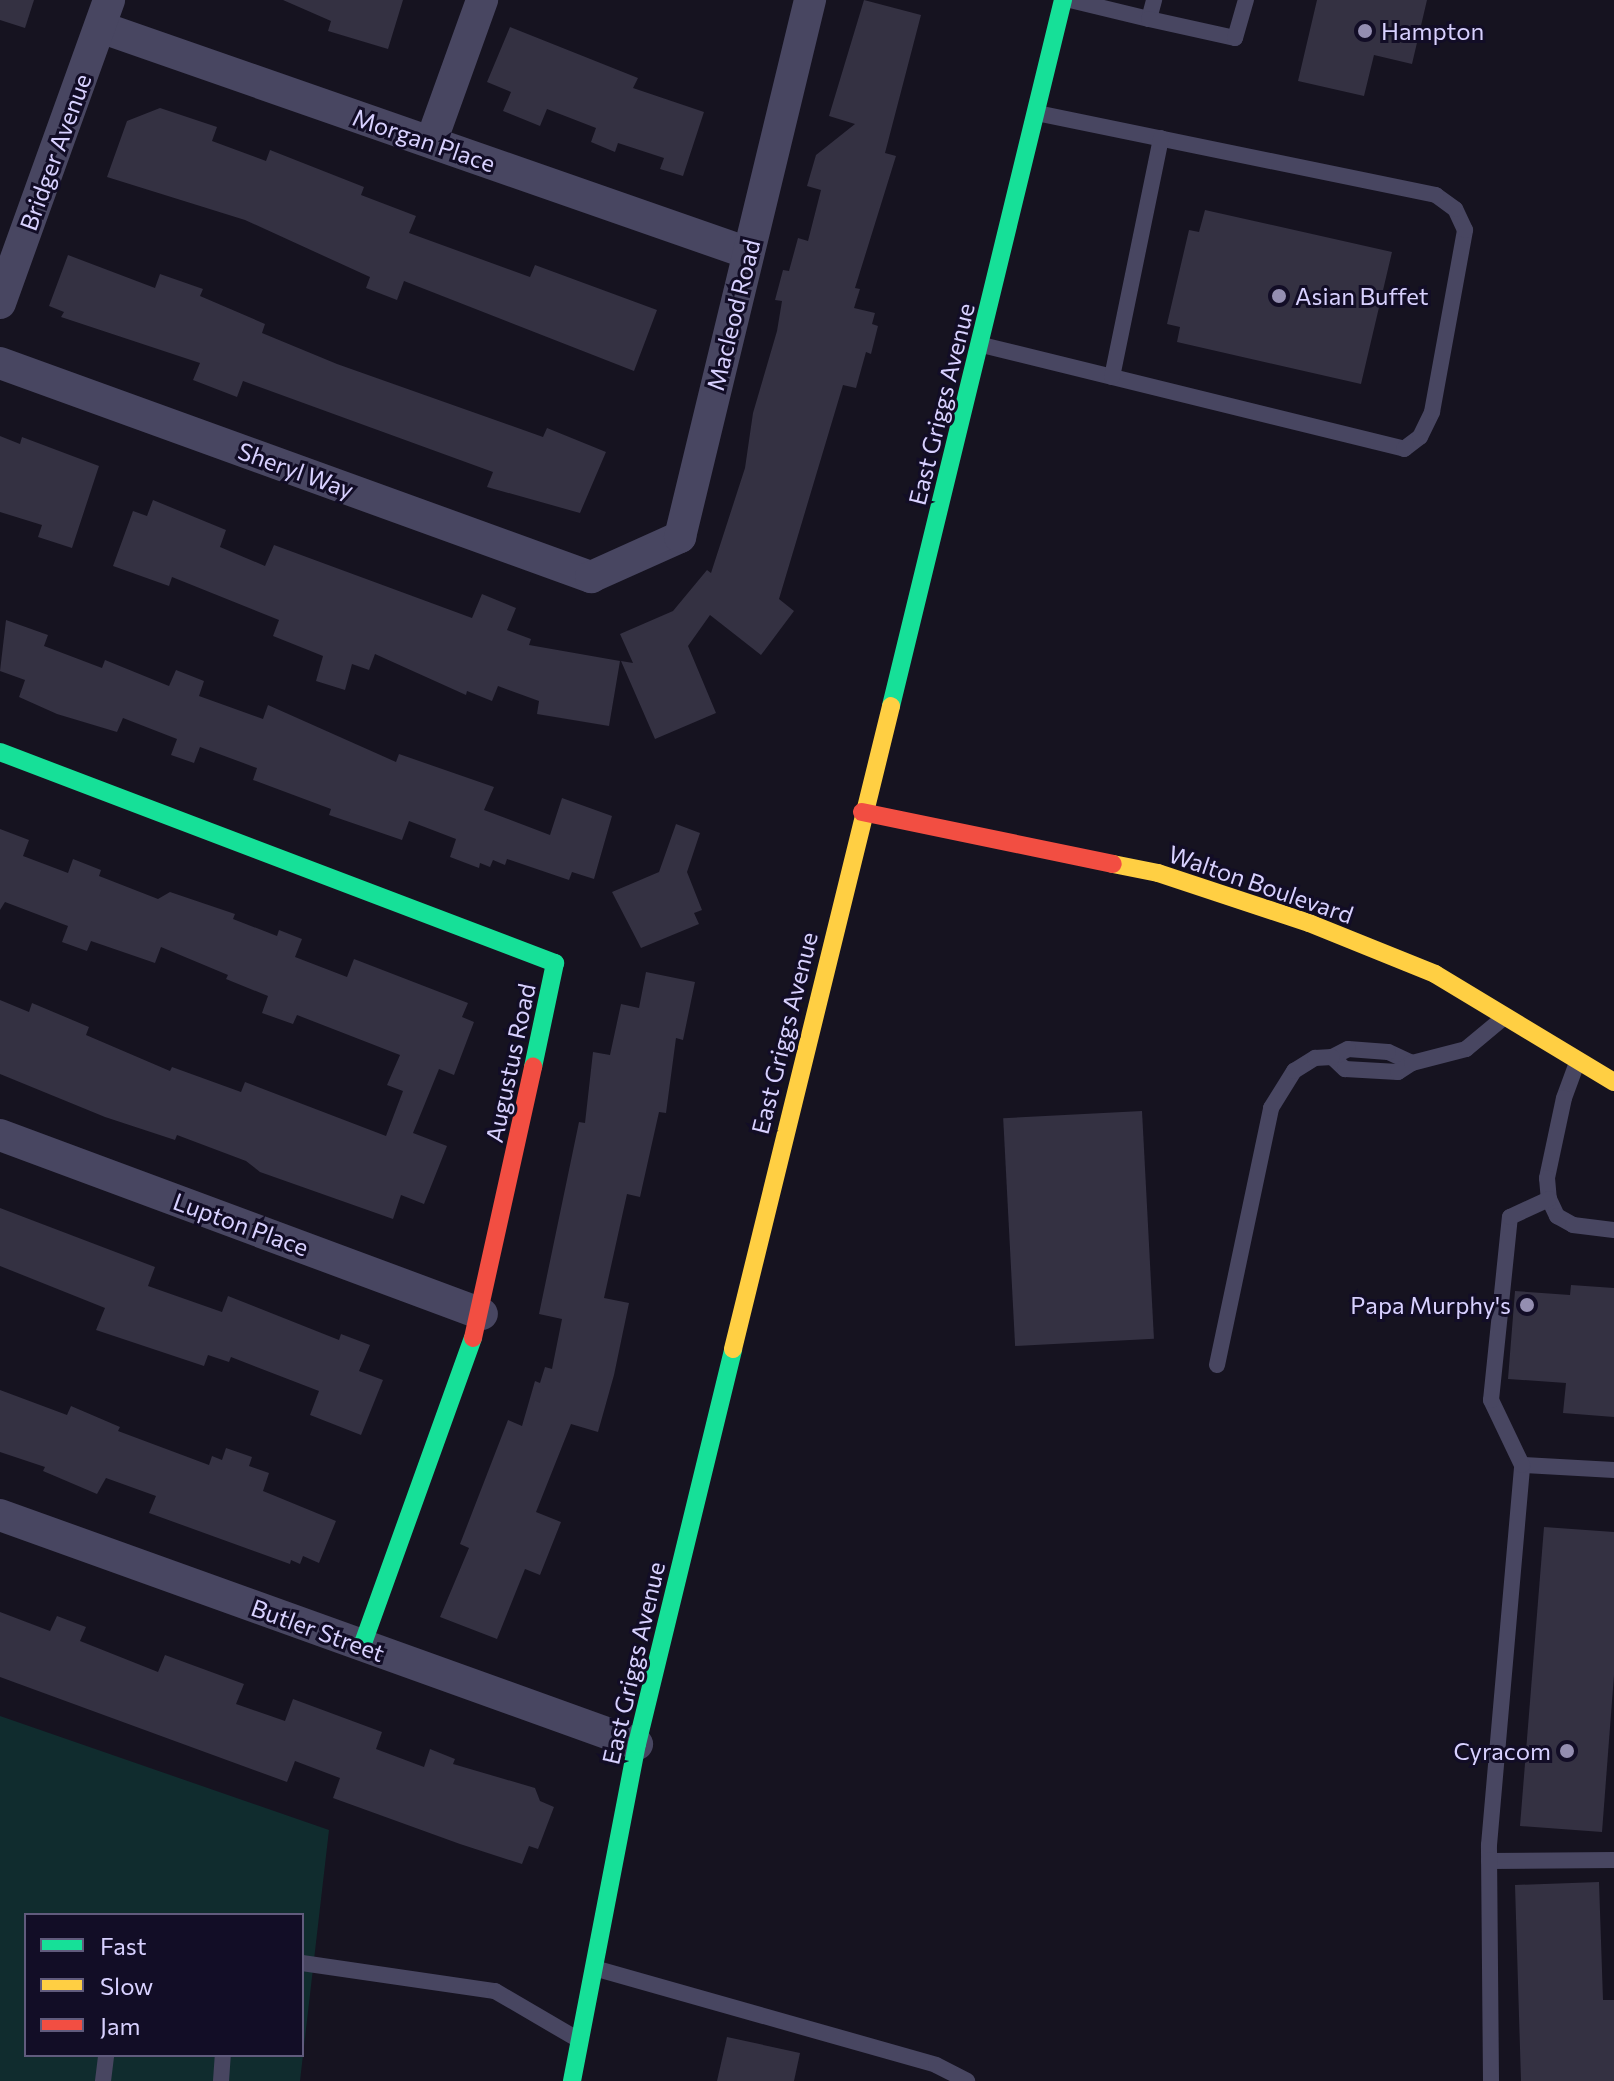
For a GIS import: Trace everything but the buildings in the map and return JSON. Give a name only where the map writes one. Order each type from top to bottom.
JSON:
[{"type":"street","points":[[431,142],[482,0]]},
{"type":"street","name":"Macleod Road","points":[[591,577],[680,537],[810,0]]},
{"type":"street","name":"East Griggs Avenue","points":[[572,2081],[637,1744],[862,812],[981,345],[1063,0]]},
{"type":"street","name":"Morgan Place","points":[[104,14],[431,142],[748,253]]},
{"type":"street","name":"Bridger Avenue","points":[[0,303],[104,14]]},
{"type":"street","name":"Sheryl Way","points":[[0,363],[591,577]]},
{"type":"street","name":"Augustus Road","points":[[0,752],[555,963],[482,1314],[362,1646]]},
{"type":"street","name":"Walton Boulevard","points":[[862,812],[1158,873],[1309,923],[1435,974],[1614,1082]]},
{"type":"street","name":"Lupton Place","points":[[0,1135],[482,1314]]},
{"type":"street","name":"Butler Street","points":[[0,1515],[637,1744]]},
{"type":"lane","points":[[1070,0],[1235,38],[1246,0]]},
{"type":"lane","points":[[1149,19],[1154,0]]},
{"type":"lane","points":[[981,345],[1404,449],[1420,437],[1432,412],[1464,251],[1465,230],[1455,209],[1436,195],[1037,113]]},
{"type":"lane","points":[[1112,377],[1161,138]]},
{"type":"lane","points":[[1217,1365],[1271,1108],[1294,1071],[1315,1058],[1332,1057],[1348,1049],[1388,1052],[1412,1063],[1466,1049],[1506,1016]]},
{"type":"lane","points":[[1579,1059],[1564,1098],[1547,1178],[1549,1199],[1557,1216],[1573,1225],[1614,1230]]},
{"type":"lane","points":[[1491,2081],[1489,1861],[1522,1465],[1491,1400],[1510,1217],[1549,1199]]},
{"type":"lane","points":[[1522,1465],[1614,1470]]},
{"type":"lane","points":[[1489,1861],[1614,1860]]},
{"type":"lane","points":[[304,1963],[495,1991],[580,2041]]},
{"type":"lane","points":[[594,1968],[936,2065],[967,2081]]},
{"type":"lane","points":[[103,2081],[106,2057]]},
{"type":"lane","points":[[221,2081],[223,2057]]},
{"type":"green space","points":[[0,1716],[329,1830],[304,2046],[304,1913],[24,1913],[24,2057],[303,2057],[300,2081],[0,2081]]},
{"type":"traffic: fast","points":[[891,706],[1063,0]]},
{"type":"traffic: fast","points":[[0,752],[555,963],[533,1067]]},
{"type":"traffic: fast","points":[[362,1646],[473,1338]]},
{"type":"traffic: fast","points":[[572,2081],[637,1744],[733,1349]]},
{"type":"traffic: slow","points":[[733,1349],[891,706]]},
{"type":"traffic: slow","points":[[1113,864],[1158,873],[1309,923],[1435,974],[1614,1082]]},
{"type":"traffic: jam","points":[[862,812],[1113,864]]},
{"type":"traffic: jam","points":[[473,1338],[533,1067]]},
{"type":"place","name":"Hampton","points":[[1365,31]]},
{"type":"place","name":"Asian Buffet","points":[[1279,296]]},
{"type":"place","name":"Papa Murphy's","points":[[1527,1305]]},
{"type":"place","name":"Cyracom","points":[[1567,1751]]}]
